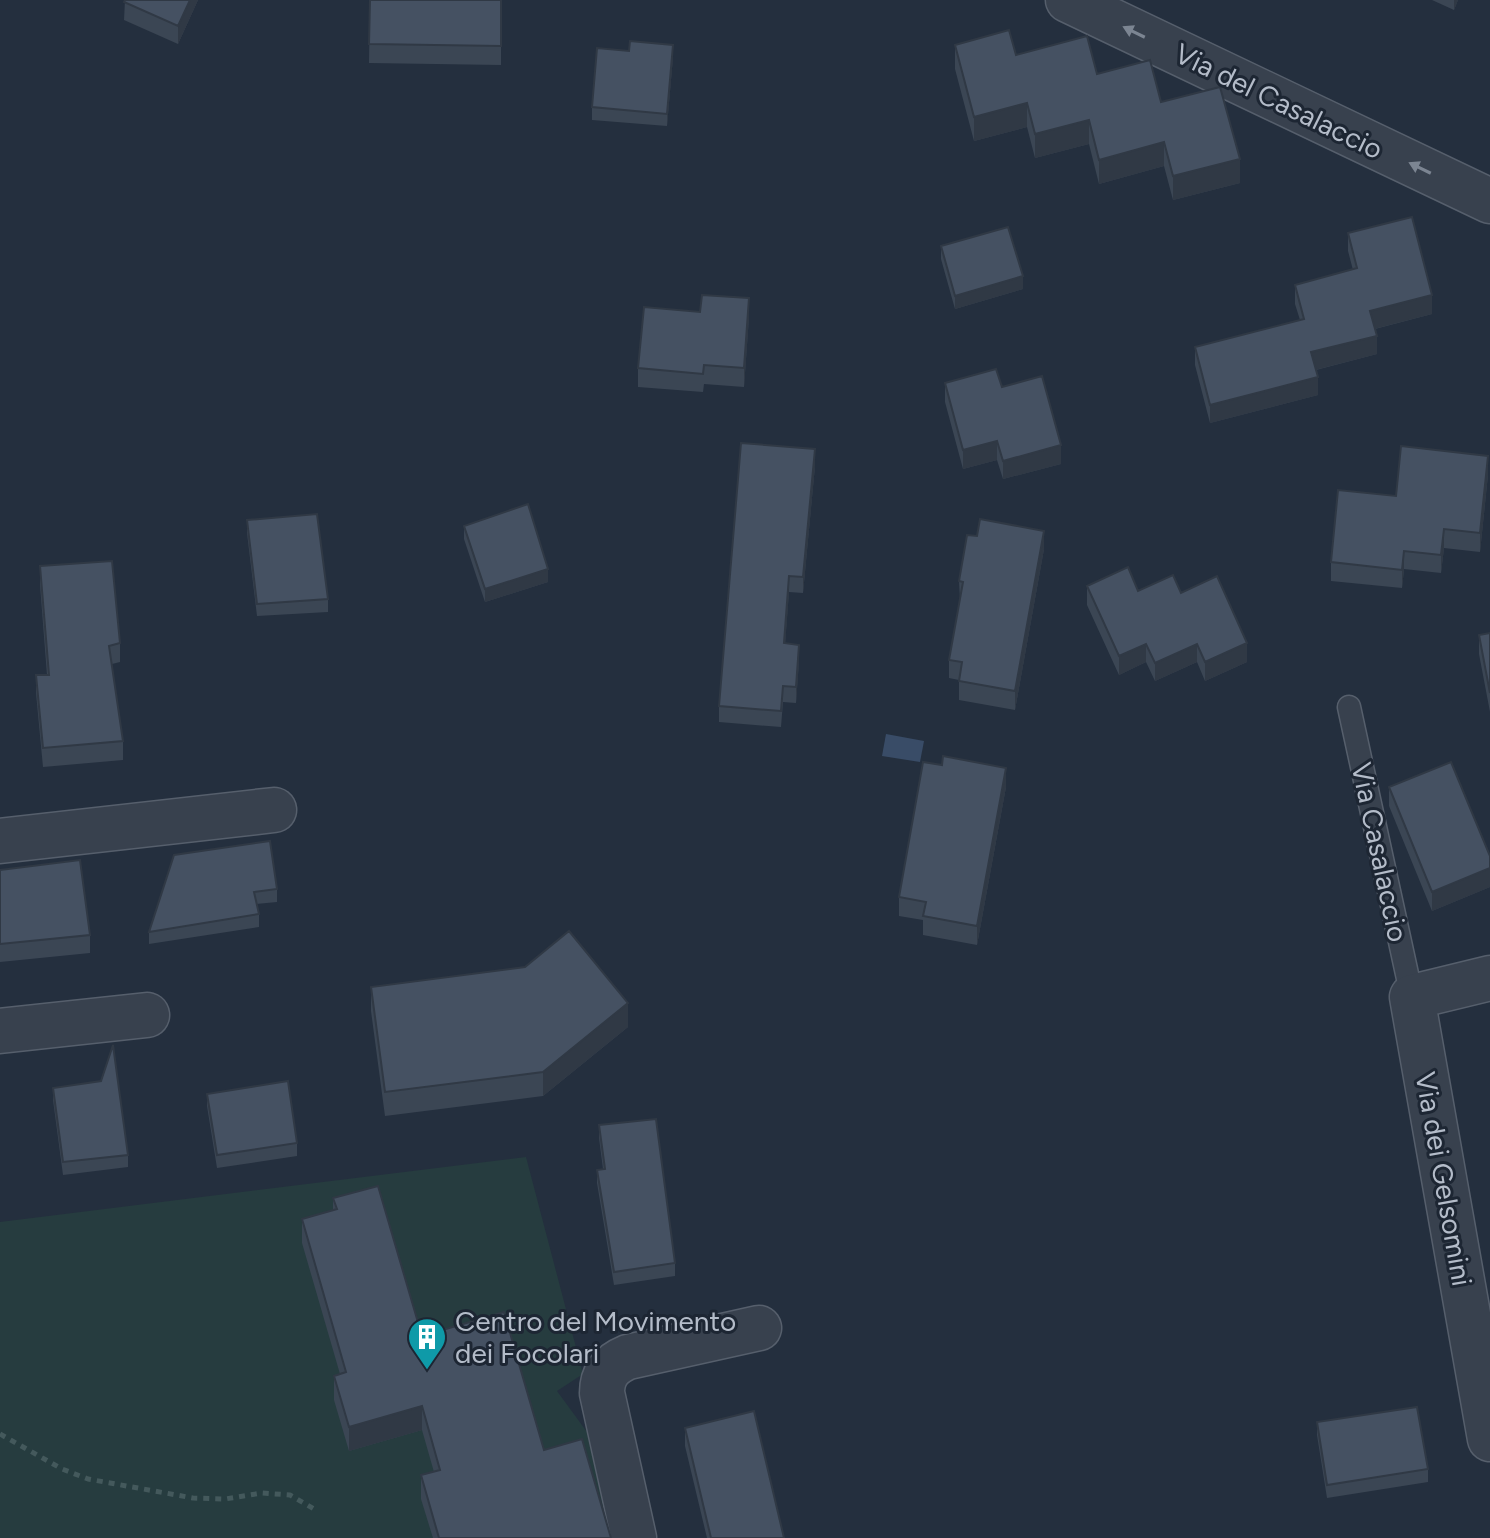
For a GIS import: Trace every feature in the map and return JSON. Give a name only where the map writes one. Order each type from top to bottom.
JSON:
[{"type":"street","name":"Via del Casalaccio","points":[[1068,0],[1490,201]]},
{"type":"street","points":[[0,841],[274,810]]},
{"type":"street","points":[[1412,997],[1490,978]]},
{"type":"street","name":"Via dei Gelsomini","points":[[1412,997],[1490,1439]]},
{"type":"street","points":[[0,1031],[147,1015]]},
{"type":"street","points":[[634,1538],[602,1393],[606,1374],[616,1363],[628,1357],[759,1328]]},
{"type":"lane","name":"Via Casalaccio","points":[[1349,707],[1412,997]]},
{"type":"path","points":[[0,1434],[62,1469],[88,1479],[193,1498],[225,1499],[262,1493],[290,1495],[314,1509]]},
{"type":"green space","points":[[526,1157],[583,1374],[557,1391],[587,1432],[610,1538],[0,1538],[0,1222]]},
{"type":"water","points":[[886,734],[924,741],[920,762],[882,756]]},
{"type":"building","points":[[125,0],[190,0],[178,26]]},
{"type":"building","points":[[370,0],[501,0],[501,46],[369,44]]},
{"type":"building","points":[[1009,30],[1016,55],[1087,36],[1097,74],[1150,60],[1161,102],[1220,87],[1240,159],[1173,176],[1164,142],[1099,160],[1089,120],[1035,134],[1027,103],[974,117],[955,45]]},
{"type":"building","points":[[630,41],[673,45],[667,114],[592,107],[597,48],[629,51]]},
{"type":"building","points":[[1412,217],[1432,295],[1370,311],[1377,336],[1311,352],[1318,377],[1210,405],[1195,347],[1304,319],[1295,285],[1357,268],[1348,233]]},
{"type":"building","points":[[1008,227],[1023,276],[955,296],[941,246]]},
{"type":"building","points":[[702,295],[749,298],[744,368],[704,365],[703,374],[638,368],[644,307],[700,312]]},
{"type":"building","points":[[996,369],[1002,387],[1042,376],[1061,445],[1003,461],[997,441],[963,450],[945,383]]},
{"type":"building","points":[[741,443],[815,449],[803,577],[789,576],[784,643],[799,645],[796,687],[783,686],[781,711],[719,706]]},
{"type":"building","points":[[1401,446],[1488,456],[1480,533],[1444,529],[1441,555],[1404,551],[1402,570],[1331,562],[1338,490],[1396,496]]},
{"type":"building","points":[[528,504],[548,569],[485,589],[464,526]]},
{"type":"building","points":[[317,514],[328,599],[257,604],[247,520]]},
{"type":"building","points":[[980,519],[1044,531],[1015,691],[959,681],[962,662],[949,660],[963,582],[959,581],[967,535],[977,536]]},
{"type":"building","points":[[112,561],[120,643],[109,646],[123,741],[43,748],[36,675],[49,675],[40,566]]},
{"type":"building","points":[[1128,567],[1138,591],[1173,575],[1181,593],[1217,576],[1247,643],[1205,662],[1197,644],[1155,663],[1146,644],[1119,656],[1087,586]]},
{"type":"building","points":[[1490,633],[1490,693],[1479,635]]},
{"type":"building","points":[[943,756],[1006,768],[977,926],[923,916],[926,902],[899,897],[923,762],[942,765]]},
{"type":"building","points":[[1451,762],[1490,856],[1490,868],[1432,892],[1389,787]]},
{"type":"building","points":[[270,841],[277,889],[254,892],[259,914],[149,932],[174,855]]},
{"type":"building","points":[[80,860],[90,935],[0,944],[0,870]]},
{"type":"building","points":[[569,931],[628,1003],[543,1072],[385,1092],[371,987],[525,967]]},
{"type":"building","points":[[113,1045],[128,1155],[63,1162],[53,1088],[101,1081]]},
{"type":"building","points":[[288,1081],[297,1143],[217,1155],[207,1094]]},
{"type":"building","points":[[656,1119],[675,1263],[614,1272],[597,1170],[605,1169],[599,1125]]},
{"type":"building","name":"Centro del Movimento dei Focolari","points":[[378,1186],[422,1336],[504,1312],[544,1450],[582,1439],[611,1538],[439,1538],[421,1475],[440,1470],[422,1406],[349,1427],[334,1376],[346,1372],[302,1219],[337,1209],[333,1198]]},
{"type":"building","points":[[1417,1407],[1428,1469],[1327,1485],[1317,1422]]},
{"type":"building","points":[[754,1411],[784,1538],[711,1538],[685,1428]]},
{"type":"place","name":"Centro del Movimento dei Focolari","points":[[427,1371]]}]
